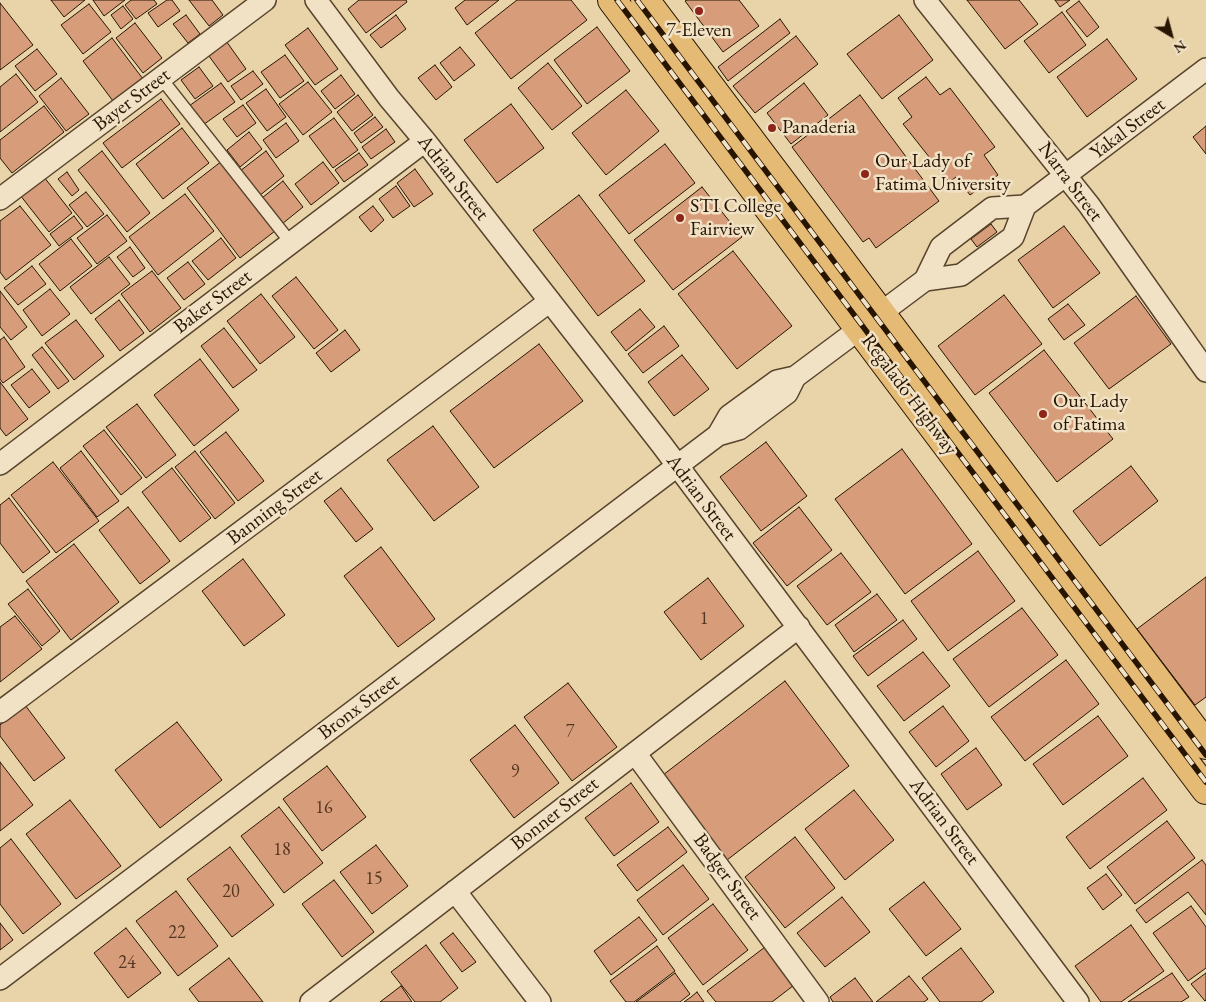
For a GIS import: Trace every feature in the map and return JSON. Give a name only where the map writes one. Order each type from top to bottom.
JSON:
[{"type":"main road","name":"Regalado Highway","points":[[612,0],[870,321],[1206,745]]},
{"type":"main road","name":"Regalado Highway","points":[[645,0],[870,321],[1206,790]]},
{"type":"street","name":"Bayer Street","points":[[0,199],[265,0]]},
{"type":"street","name":"Adrian Street","points":[[316,0],[389,98],[425,141],[677,466],[1078,1002]]},
{"type":"street","name":"Narra Street","points":[[925,0],[1089,205],[1205,368]]},
{"type":"street","name":"Yakal Street","points":[[1025,206],[1206,68]]},
{"type":"street","name":"Baker Street","points":[[0,464],[425,141]]},
{"type":"street","points":[[870,321],[925,280],[941,247],[969,225],[992,208],[1025,206],[1013,237],[1006,243],[961,275],[925,280]]},
{"type":"street","name":"Banning Street","points":[[0,712],[550,301]]},
{"type":"street","name":"Bronx Street","points":[[0,980],[718,435],[729,416],[777,381],[795,377],[870,321]]},
{"type":"street","name":"Bonner Street","points":[[311,1002],[799,627]]},
{"type":"street","name":"Badger Street","points":[[635,753],[818,1002]]},
{"type":"street","points":[[455,891],[540,1002]]},
{"type":"lane","points":[[162,78],[291,243]]},
{"type":"building","points":[[51,0],[85,0],[64,17]]},
{"type":"building","points":[[93,0],[125,0],[104,16]]},
{"type":"building","points":[[131,0],[154,0],[157,4],[136,19],[125,5]]},
{"type":"building","points":[[167,0],[172,0],[180,11],[158,27],[148,13]]},
{"type":"building","points":[[189,0],[212,0],[223,15],[209,26]]},
{"type":"building","points":[[359,0],[406,0],[407,2],[366,33],[348,9]]},
{"type":"building","points":[[465,0],[499,0],[467,25],[455,8]]},
{"type":"building","points":[[517,0],[571,0],[587,20],[511,79],[475,33]]},
{"type":"building","points":[[739,0],[759,26],[723,52],[685,1]]},
{"type":"building","points":[[967,0],[1019,0],[1038,24],[1005,49]]},
{"type":"building","points":[[1055,0],[1070,0],[1060,7]]},
{"type":"building","points":[[1079,1],[1099,27],[1087,37],[1066,11]]},
{"type":"building","points":[[0,3],[33,45],[0,70]]},
{"type":"building","points":[[89,4],[111,32],[83,54],[61,25]]},
{"type":"building","points":[[123,6],[133,19],[121,29],[111,15]]},
{"type":"building","points":[[1062,12],[1086,45],[1049,73],[1024,41]]},
{"type":"building","points":[[186,15],[200,34],[188,43],[173,24]]},
{"type":"building","points":[[396,15],[406,29],[381,48],[370,35]]},
{"type":"building","points":[[899,15],[933,60],[882,99],[847,54]]},
{"type":"building","points":[[780,19],[790,33],[728,81],[718,67]]},
{"type":"building","points":[[135,23],[162,58],[143,73],[116,38]]},
{"type":"building","points":[[597,27],[630,71],[587,104],[554,60]]},
{"type":"building","points":[[308,28],[338,69],[315,85],[285,45]]},
{"type":"building","points":[[796,36],[818,64],[755,113],[733,86]]},
{"type":"building","points":[[112,38],[143,79],[113,101],[83,61]]},
{"type":"building","points":[[224,38],[246,69],[228,82],[206,52]]},
{"type":"building","points":[[1107,39],[1137,79],[1087,117],[1057,77]]},
{"type":"building","points":[[460,47],[475,65],[454,81],[440,63]]},
{"type":"building","points":[[37,49],[57,74],[35,91],[15,66]]},
{"type":"building","points":[[285,55],[304,81],[280,98],[261,72]]},
{"type":"building","points":[[548,63],[582,106],[552,130],[518,88]]},
{"type":"building","points":[[435,65],[452,87],[436,100],[418,78]]},
{"type":"building","points":[[199,67],[213,86],[195,99],[181,80]]},
{"type":"building","points":[[253,71],[263,84],[241,100],[231,86]]},
{"type":"building","points":[[16,74],[38,102],[0,132],[0,87]]},
{"type":"building","points":[[341,75],[355,94],[335,109],[321,91]]},
{"type":"building","points":[[926,77],[940,95],[950,88],[995,147],[984,155],[998,175],[970,195],[956,177],[949,182],[903,124],[912,117],[898,98]]},
{"type":"building","points":[[61,78],[89,114],[66,131],[39,96]]},
{"type":"building","points":[[308,82],[332,112],[303,135],[279,104]]},
{"type":"building","points":[[221,83],[235,102],[203,125],[189,106]]},
{"type":"building","points":[[804,83],[828,115],[791,144],[767,113]]},
{"type":"building","points":[[266,89],[286,117],[267,131],[246,103]]},
{"type":"building","points":[[626,90],[659,131],[606,175],[572,133]]},
{"type":"building","points":[[358,95],[373,115],[352,131],[337,112]]},
{"type":"building","name":"Our Lady of Fatima University","points":[[860,95],[939,201],[876,248],[869,238],[863,242],[792,147]]},
{"type":"building","points":[[161,99],[180,124],[122,168],[103,143]]},
{"type":"building","points":[[511,104],[544,148],[497,183],[464,140]]},
{"type":"building","points":[[243,105],[256,123],[237,137],[223,119]]},
{"type":"building","points":[[44,106],[64,132],[12,173],[0,158],[0,140]]},
{"type":"building","points":[[375,117],[383,127],[361,143],[354,133]]},
{"type":"building","points":[[334,118],[358,150],[333,168],[309,136]]},
{"type":"building","points":[[286,123],[299,141],[276,158],[263,140]]},
{"type":"building","points":[[1206,126],[1206,154],[1193,137]]},
{"type":"building","points":[[182,128],[209,163],[163,199],[136,164]]},
{"type":"building","points":[[386,129],[395,142],[371,159],[362,147]]},
{"type":"building","points":[[249,132],[262,149],[240,167],[227,150]]},
{"type":"building","points":[[665,144],[695,183],[629,234],[599,195]]},
{"type":"building","points":[[102,151],[150,213],[127,232],[78,170]]},
{"type":"building","points":[[266,151],[284,176],[259,196],[240,171]]},
{"type":"building","points":[[359,153],[368,165],[344,182],[335,170]]},
{"type":"building","points":[[222,161],[275,231],[240,258],[187,188]]},
{"type":"building","points":[[323,162],[339,183],[311,205],[295,184]]},
{"type":"building","points":[[415,169],[433,194],[414,207],[397,183]]},
{"type":"building","points":[[67,172],[79,190],[72,196],[58,179]]},
{"type":"building","points":[[44,177],[72,213],[49,232],[20,195]]},
{"type":"building","points":[[283,181],[303,207],[282,224],[262,198]]},
{"type":"building","points":[[396,186],[410,206],[393,218],[379,199]]},
{"type":"building","points":[[702,187],[742,237],[673,290],[634,240]]},
{"type":"building","points":[[86,192],[104,214],[87,227],[69,205]]},
{"type":"building","points":[[185,194],[214,231],[158,275],[129,237]]},
{"type":"building","points":[[579,195],[645,281],[598,316],[533,230]]},
{"type":"building","points":[[20,206],[51,245],[6,280],[0,272],[0,221]]},
{"type":"building","points":[[373,206],[384,220],[371,232],[359,217]]},
{"type":"building","points":[[107,215],[127,241],[97,264],[77,238]]},
{"type":"building","points":[[74,216],[83,228],[59,246],[50,234]]},
{"type":"building","points":[[991,224],[997,232],[977,247],[971,239]]},
{"type":"building","points":[[1064,226],[1100,273],[1053,308],[1018,260]]},
{"type":"building","points":[[221,238],[236,258],[208,280],[192,261]]},
{"type":"building","points":[[71,239],[92,266],[60,291],[39,264]]},
{"type":"building","points":[[130,247],[145,268],[133,277],[117,257]]},
{"type":"building","points":[[733,251],[792,326],[737,369],[678,294]]},
{"type":"building","points":[[109,257],[130,284],[91,314],[70,287]]},
{"type":"building","points":[[188,262],[205,284],[184,300],[167,278]]},
{"type":"building","points":[[32,266],[46,284],[18,305],[4,288]]},
{"type":"building","points":[[152,271],[181,308],[150,332],[121,294]]},
{"type":"building","points":[[296,277],[338,330],[314,349],[272,296]]},
{"type":"building","points":[[50,289],[70,314],[42,336],[23,310]]},
{"type":"building","points":[[0,291],[27,327],[11,340],[0,327]]},
{"type":"building","points":[[261,294],[295,337],[260,364],[227,321]]},
{"type":"building","points":[[1004,295],[1042,344],[975,395],[938,346]]},
{"type":"building","points":[[1136,296],[1171,344],[1109,389],[1074,343]]},
{"type":"building","points":[[119,300],[144,333],[120,351],[95,319]]},
{"type":"building","points":[[1068,304],[1085,325],[1064,340],[1048,319]]},
{"type":"building","points":[[640,309],[655,327],[626,351],[611,332]]},
{"type":"building","points":[[76,320],[104,356],[74,380],[45,343]]},
{"type":"building","points":[[664,326],[679,346],[643,373],[628,354]]},
{"type":"building","points":[[224,328],[257,370],[233,388],[201,346]]},
{"type":"building","points":[[345,330],[360,350],[331,372],[316,353]]},
{"type":"building","points":[[4,337],[25,367],[3,383],[0,379],[0,340]]},
{"type":"building","points":[[539,344],[583,401],[494,468],[450,411]]},
{"type":"building","points":[[42,347],[69,381],[58,389],[32,355]]},
{"type":"building","points":[[1044,350],[1113,439],[1057,482],[989,393]]},
{"type":"building","points":[[682,355],[709,389],[674,416],[648,382]]},
{"type":"building","points":[[200,359],[239,410],[194,446],[154,395]]},
{"type":"building","points":[[32,369],[50,392],[29,408],[11,385]]},
{"type":"building","points":[[0,382],[28,419],[6,436],[0,428]]},
{"type":"building","points":[[137,404],[176,455],[146,478],[106,427]]},
{"type":"building","points":[[433,426],[479,487],[434,521],[387,460]]},
{"type":"building","points":[[104,430],[142,478],[121,495],[83,446]]},
{"type":"building","points":[[226,432],[264,481],[238,501],[200,452]]},
{"type":"building","points":[[766,442],[807,496],[761,531],[720,477]]},
{"type":"building","points":[[902,449],[972,544],[905,594],[835,499]]},
{"type":"building","points":[[81,451],[119,501],[97,517],[60,468]]},
{"type":"building","points":[[195,451],[235,503],[215,519],[175,467]]},
{"type":"building","points":[[53,462],[99,521],[56,553],[11,495]]},
{"type":"building","points":[[1131,466],[1158,501],[1100,546],[1073,511]]},
{"type":"building","points":[[172,468],[211,518],[180,542],[142,492]]},
{"type":"building","points":[[341,488],[373,529],[356,542],[324,501]]},
{"type":"building","points":[[9,498],[50,552],[23,573],[0,543],[0,505]]},
{"type":"building","points":[[128,507],[170,561],[140,584],[99,530]]},
{"type":"building","points":[[799,507],[832,550],[787,586],[753,543]]},
{"type":"building","points":[[74,544],[119,602],[71,640],[26,581]]},
{"type":"building","points":[[381,547],[435,619],[398,647],[344,576]]},
{"type":"building","points":[[978,551],[1015,601],[948,651],[911,601]]},
{"type":"building","points":[[841,553],[871,592],[827,625],[797,586]]},
{"type":"building","points":[[243,559],[285,615],[244,646],[202,591]]},
{"type":"building","points":[[1206,577],[1206,697],[1195,705],[1137,629]]},
{"type":"building","points":[[708,578],[744,626],[701,660],[664,612]]},
{"type":"building","points":[[28,589],[60,631],[42,646],[8,604]]},
{"type":"building","points":[[877,594],[897,620],[854,652],[835,625]]},
{"type":"building","points":[[1022,608],[1058,655],[989,707],[953,659]]},
{"type":"building","points":[[15,616],[42,649],[0,682],[0,627]]},
{"type":"building","points":[[903,620],[917,639],[868,676],[853,656]]},
{"type":"building","points":[[923,652],[950,686],[904,721],[877,686]]},
{"type":"building","points":[[1066,660],[1099,704],[1025,761],[991,717]]},
{"type":"building","points":[[785,681],[849,766],[727,860],[663,775]]},
{"type":"building","points":[[568,683],[617,747],[572,781],[524,717]]},
{"type":"building","points":[[25,705],[65,758],[34,781],[0,736],[0,725]]},
{"type":"building","points":[[943,706],[969,741],[936,767],[909,732]]},
{"type":"building","points":[[1098,716],[1128,756],[1063,805],[1033,764]]},
{"type":"building","points":[[177,722],[222,780],[160,828],[115,770]]},
{"type":"building","points":[[515,725],[559,783],[514,818],[470,760]]},
{"type":"building","points":[[976,748],[1002,785],[967,810],[941,774]]},
{"type":"building","points":[[0,762],[33,805],[0,831]]},
{"type":"building","points":[[327,766],[366,817],[322,851],[283,799]]},
{"type":"building","points":[[1143,778],[1167,810],[1090,869],[1066,837]]},
{"type":"building","points":[[631,783],[659,822],[614,856],[585,818]]},
{"type":"building","points":[[854,790],[894,840],[845,880],[805,829]]},
{"type":"building","points":[[70,800],[121,866],[76,899],[26,834]]},
{"type":"building","points":[[279,807],[323,863],[284,893],[241,836]]},
{"type":"building","points":[[1167,821],[1195,858],[1135,904],[1107,867]]},
{"type":"building","points":[[668,827],[687,852],[637,891],[617,865]]},
{"type":"building","points":[[795,837],[835,888],[785,928],[745,877]]},
{"type":"building","points":[[11,839],[61,904],[23,934],[0,904],[0,848]]},
{"type":"building","points":[[376,845],[408,886],[372,914],[340,872]]},
{"type":"building","points":[[230,847],[274,905],[232,937],[187,879]]},
{"type":"building","points":[[1202,860],[1206,865],[1206,915],[1188,892],[1146,923],[1136,910]]},
{"type":"building","points":[[683,865],[709,899],[663,935],[637,900]]},
{"type":"building","points":[[1106,874],[1122,895],[1103,910],[1087,888]]},
{"type":"building","points":[[334,880],[374,932],[342,957],[302,904]]},
{"type":"building","points":[[924,882],[961,929],[926,956],[889,909]]},
{"type":"building","points":[[176,891],[218,946],[178,976],[136,921]]},
{"type":"building","points":[[842,897],[870,932],[825,967],[797,933]]},
{"type":"building","points":[[713,904],[748,950],[703,985],[668,938]]},
{"type":"building","points":[[1191,906],[1206,927],[1206,968],[1188,981],[1153,933]]},
{"type":"building","points":[[639,917],[657,940],[611,975],[594,951]]},
{"type":"building","points":[[0,923],[13,940],[0,950]]},
{"type":"building","points":[[1131,925],[1164,971],[1121,1002],[1101,1002],[1075,966]]},
{"type":"building","points":[[126,928],[161,973],[128,998],[94,953]]},
{"type":"building","points":[[453,933],[476,962],[462,972],[440,943]]},
{"type":"building","points":[[769,944],[798,982],[772,1002],[716,1002],[707,991]]},
{"type":"building","points":[[426,945],[458,988],[440,1002],[415,1002],[391,972]]},
{"type":"building","points":[[657,946],[675,971],[634,1002],[626,1002],[610,981]]},
{"type":"building","points":[[961,948],[994,992],[981,1002],[940,1002],[922,978]]},
{"type":"building","points":[[229,958],[263,1002],[199,1002],[189,989]]},
{"type":"building","points":[[675,973],[690,994],[680,1002],[636,1002]]},
{"type":"building","points":[[1172,973],[1189,997],[1181,1002],[1128,1002]]},
{"type":"building","points":[[1206,973],[1206,1000],[1205,1001],[1191,984]]},
{"type":"building","points":[[909,976],[928,999],[924,1002],[876,1002]]},
{"type":"building","points":[[855,978],[873,1002],[833,1002],[830,997]]},
{"type":"building","points":[[401,986],[412,1002],[380,1002]]},
{"type":"building","points":[[697,992],[704,1002],[684,1002],[691,997]]},
{"type":"railway","points":[[617,0],[1206,782]]},
{"type":"railway","points":[[637,0],[1206,755]]},
{"type":"place","name":"7-Eleven","points":[[699,11]]},
{"type":"place","name":"Panaderia","points":[[772,128]]},
{"type":"place","name":"Our Lady of Fatima University","points":[[865,174]]},
{"type":"place","name":"STI College Fairview","points":[[680,218]]},
{"type":"place","name":"Our Lady of Fatima","points":[[1043,414]]}]
